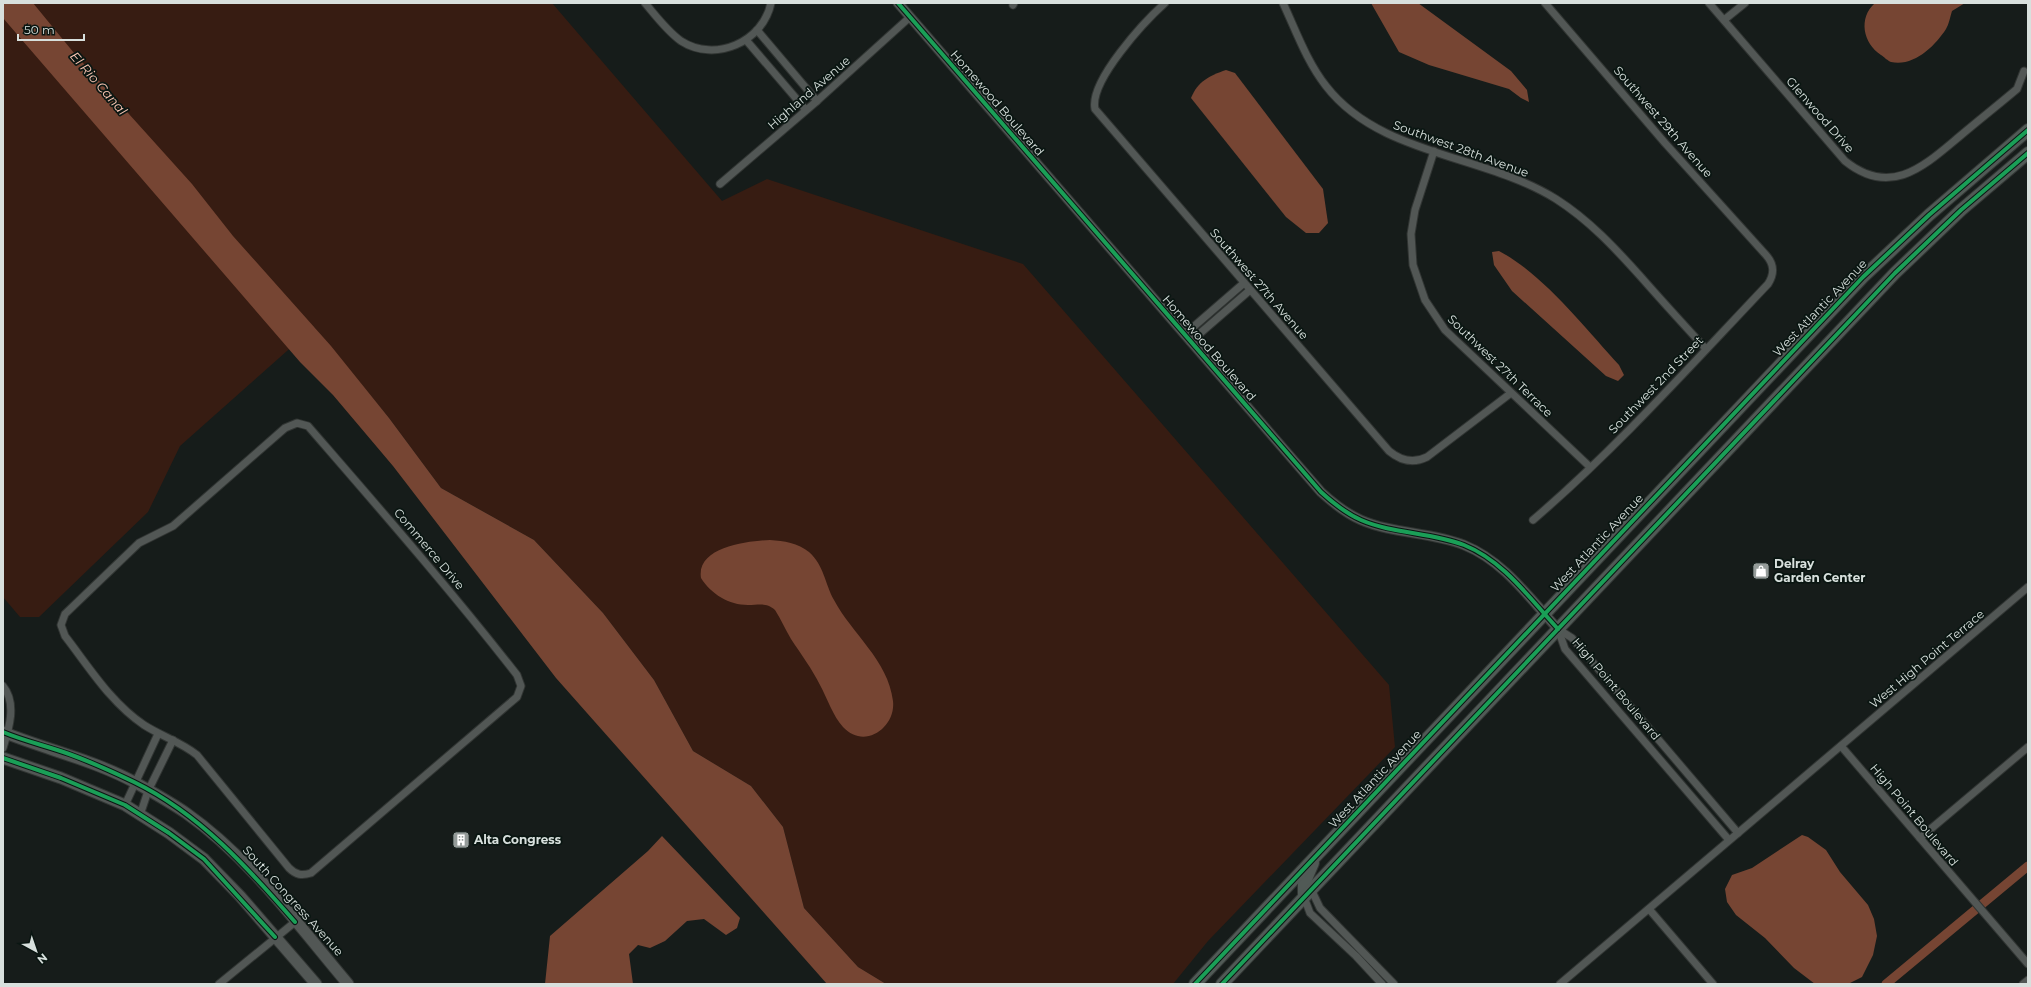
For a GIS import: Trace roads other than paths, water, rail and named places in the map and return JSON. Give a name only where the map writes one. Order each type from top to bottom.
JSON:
[{"type":"main road","name":"West Atlantic Avenue","points":[[1195,984],[1544,614],[1893,248],[2028,130]]},
{"type":"main road","points":[[1222,984],[1925,243],[2028,153]]},
{"type":"main road","points":[[1740,408],[1754,422]]},
{"type":"main road","name":"South Congress Avenue","points":[[5,733],[70,754],[135,782],[186,812],[222,842],[260,880],[348,984]]},
{"type":"main road","points":[[3,758],[61,778],[125,806],[169,833],[204,859],[240,896],[316,984]]},
{"type":"main road","points":[[1308,893],[1304,884],[1317,854]]},
{"type":"street","points":[[645,3],[675,36],[697,48],[720,50],[733,46],[752,35],[765,18],[771,3]]},
{"type":"street","name":"Homewood Boulevard","points":[[898,3],[1321,492],[1333,503],[1362,520],[1380,526],[1432,535],[1465,545],[1500,567],[1515,581],[1558,629]]},
{"type":"street","name":"Southwest 27th Avenue","points":[[1165,3],[1135,34],[1120,54],[1097,91],[1093,103],[1095,109],[1394,456],[1407,461],[1427,458],[1511,393]]},
{"type":"street","name":"Southwest 28th Avenue","points":[[1283,3],[1311,64],[1326,87],[1355,116],[1378,130],[1518,179],[1556,199],[1608,242],[1706,349]]},
{"type":"street","name":"Southwest 29th Avenue","points":[[1545,3],[1665,143],[1766,255]]},
{"type":"street","name":"Glenwood Drive","points":[[1709,3],[1845,161],[1863,172],[1876,176],[1890,177],[1905,175],[1924,166],[2017,89],[2024,71]]},
{"type":"street","points":[[1724,20],[1745,3]]},
{"type":"street","name":"Highland Avenue","points":[[720,184],[817,101],[910,17]]},
{"type":"street","points":[[752,35],[817,101]]},
{"type":"street","points":[[752,35],[806,110]]},
{"type":"street","name":"Southwest 27th Terrace","points":[[1434,150],[1413,222],[1412,252],[1416,277],[1425,300],[1445,330],[1590,467]]},
{"type":"street","name":"Southwest 2nd Street","points":[[1534,520],[1564,494],[1645,414],[1771,278],[1773,266],[1766,255]]},
{"type":"street","points":[[1187,338],[1244,283]]},
{"type":"street","points":[[1187,338],[1250,290]]},
{"type":"street","name":"Commerce Drive","points":[[297,423],[308,426],[385,514],[467,611],[517,675],[521,686],[517,697],[311,873],[305,875],[299,875],[289,868],[197,755],[186,747],[158,734],[143,725],[120,707],[65,636],[61,625],[62,619],[65,614],[139,543],[173,526],[286,428],[297,423]]},
{"type":"street","name":"West High Point Terrace","points":[[1841,746],[2028,587]]},
{"type":"street","name":"High Point Boulevard","points":[[1558,629],[1572,638],[1738,833]]},
{"type":"street","name":"High Point Boulevard","points":[[1558,629],[1565,649],[1729,840]]},
{"type":"street","points":[[3,686],[10,696],[11,703],[3,748]]},
{"type":"street","points":[[125,806],[158,734]]},
{"type":"street","points":[[140,815],[148,790],[173,740]]},
{"type":"street","points":[[1560,984],[1841,746]]},
{"type":"street","name":"High Point Boulevard","points":[[1841,746],[1973,902],[2028,964]]},
{"type":"street","points":[[1920,838],[2028,747]]},
{"type":"street","points":[[1308,893],[1310,914],[1356,956],[1382,984]]},
{"type":"street","points":[[1308,893],[1320,908],[1394,984]]},
{"type":"street","points":[[1649,909],[1713,984]]},
{"type":"street","points":[[219,984],[295,922]]},
{"type":"street","points":[[2023,984],[2028,980]]},
{"type":"water","name":"El Rio Canal","points":[[3,3],[33,3],[74,53],[192,184],[233,236],[331,346],[389,418],[441,488],[534,540],[603,613],[654,680],[693,751],[751,786],[783,827],[804,908],[858,967],[886,984],[827,984],[556,678],[393,466],[333,395],[300,362],[3,18]]},
{"type":"water","points":[[1371,3],[1418,3],[1511,71],[1527,90],[1529,102],[1509,89],[1429,65],[1399,52]]},
{"type":"water","points":[[1875,3],[1965,3],[1952,11],[1946,29],[1930,48],[1916,58],[1900,63],[1887,60],[1875,50],[1867,37],[1865,30],[1866,16]]},
{"type":"water","points":[[1226,70],[1235,73],[1323,189],[1328,223],[1319,233],[1306,233],[1286,217],[1191,98],[1201,83]]},
{"type":"water","points":[[1499,251],[1532,273],[1578,319],[1619,365],[1624,375],[1618,381],[1606,376],[1512,291],[1494,265],[1492,252]]},
{"type":"water","points":[[770,540],[796,545],[805,549],[814,557],[841,612],[877,660],[890,686],[893,711],[884,727],[877,733],[869,736],[851,734],[839,723],[814,673],[772,607],[759,604],[748,605],[727,601],[715,594],[701,578],[702,568],[707,559],[715,553],[737,544]]},
{"type":"water","points":[[1802,835],[1808,837],[1826,850],[1840,872],[1868,905],[1874,919],[1877,936],[1873,955],[1862,977],[1848,984],[1815,984],[1794,968],[1765,938],[1736,915],[1727,902],[1725,889],[1732,875],[1752,868]]},
{"type":"water","points":[[662,836],[740,918],[737,928],[726,935],[704,919],[687,921],[665,941],[650,948],[638,945],[629,954],[633,984],[545,984],[550,936],[648,851]]},
{"type":"waterway","points":[[1886,984],[2028,866]]},
{"type":"place","name":"Delray Garden Center","points":[[1761,571]]},
{"type":"place","name":"Alta Congress","points":[[461,840]]}]
